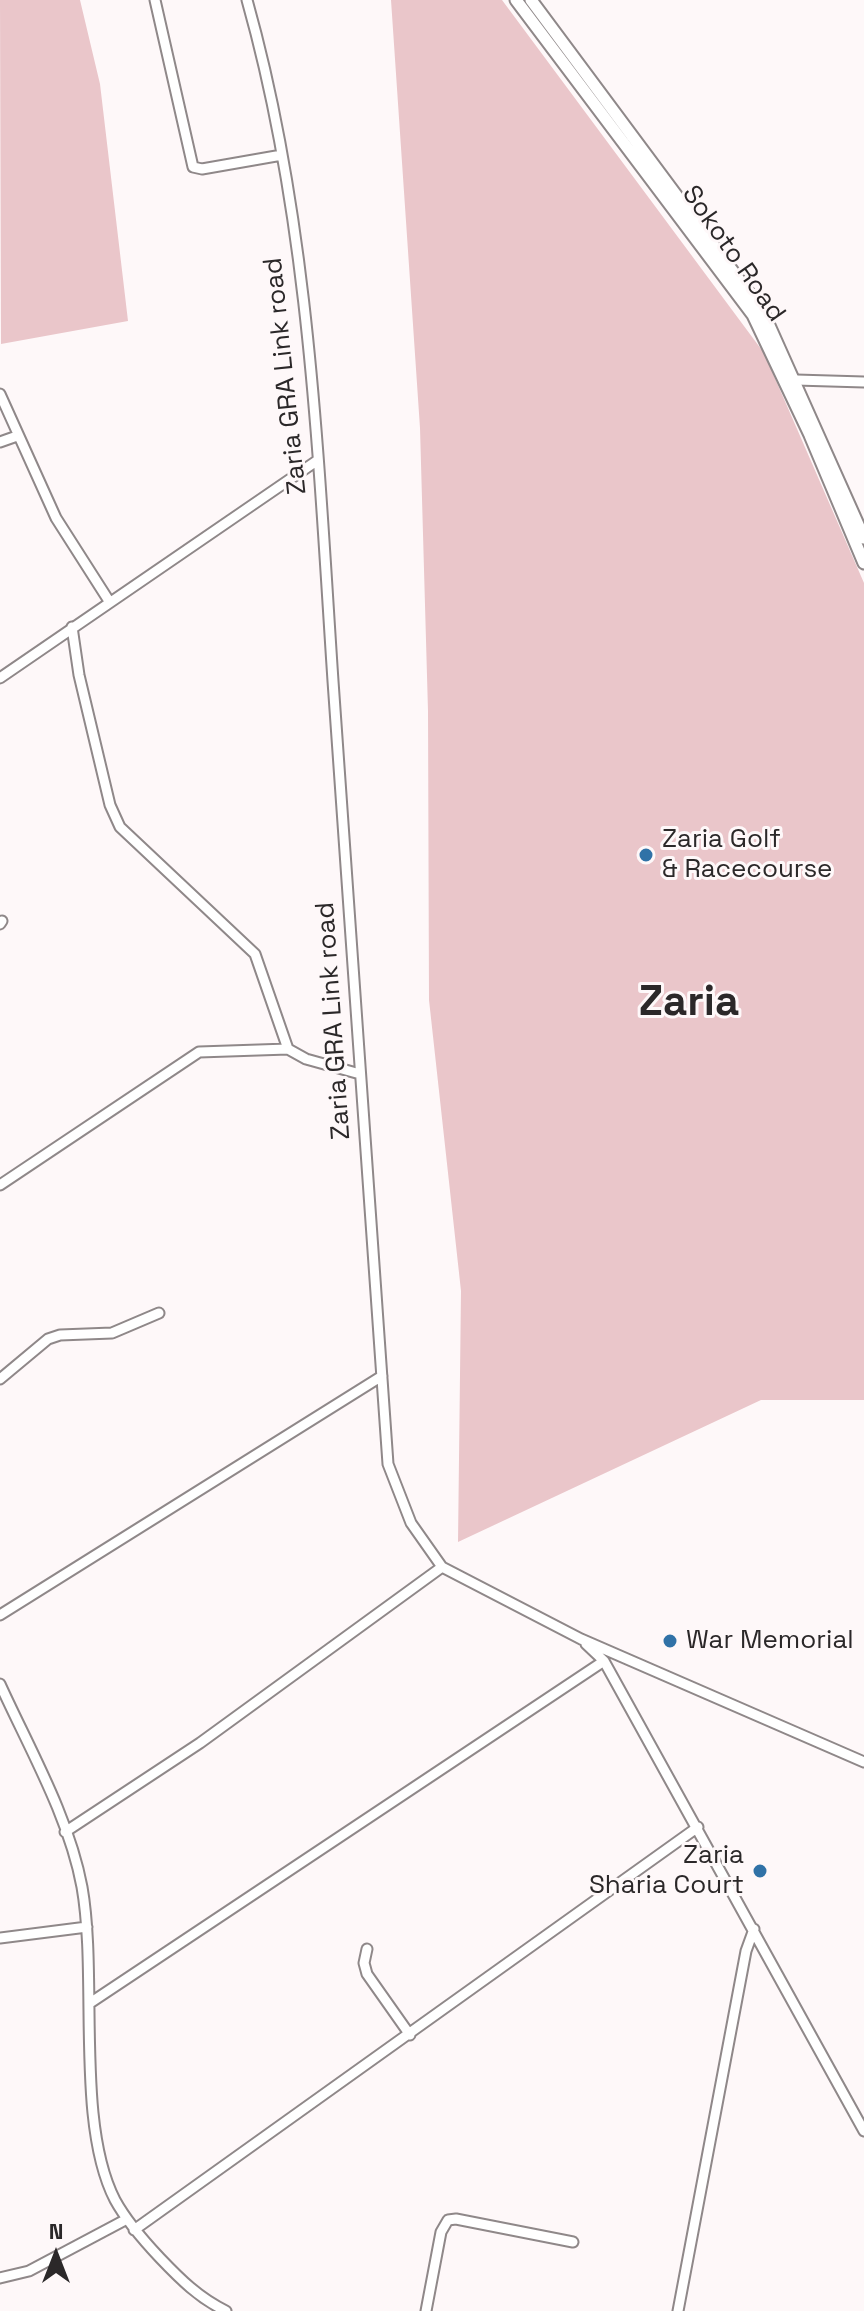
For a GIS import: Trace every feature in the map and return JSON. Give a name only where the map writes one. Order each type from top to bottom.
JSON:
[{"type":"main road","name":"Sokoto Road","points":[[516,0],[753,315],[810,435],[864,563]]},
{"type":"main road","name":"Sokoto Road","points":[[531,0],[763,312],[864,538]]},
{"type":"street","points":[[155,0],[193,167],[202,169],[282,155]]},
{"type":"street","name":"Zaria GRA Link road","points":[[247,0],[263,54],[290,199],[318,460],[388,1464],[411,1523],[442,1567],[581,1639],[864,1762]]},
{"type":"street","points":[[796,380],[864,382]]},
{"type":"street","points":[[0,394],[56,518],[109,601]]},
{"type":"street","points":[[0,442],[17,436]]},
{"type":"street","points":[[0,678],[318,460]]},
{"type":"street","points":[[72,627],[79,675],[110,805],[120,827],[255,954],[288,1049]]},
{"type":"street","points":[[0,1185],[199,1052],[288,1049],[306,1059],[360,1074]]},
{"type":"street","points":[[0,1379],[48,1339],[112,1333],[159,1313]]},
{"type":"street","points":[[0,1615],[382,1376]]},
{"type":"street","points":[[65,1832],[200,1743],[442,1567]]},
{"type":"street","points":[[581,1639],[604,1661],[864,2131]]},
{"type":"street","points":[[90,2003],[604,1661]]},
{"type":"street","points":[[0,1684],[65,1832],[81,1884],[87,1927],[99,2147],[105,2175],[134,2230],[188,2288],[226,2311]]},
{"type":"street","points":[[134,2230],[698,1827]]},
{"type":"street","points":[[0,1938],[87,1927]]},
{"type":"street","points":[[678,2311],[746,1951],[754,1929]]},
{"type":"street","points":[[367,1949],[364,1953],[365,1969],[410,2035]]},
{"type":"street","points":[[0,2278],[29,2271],[127,2219]]},
{"type":"street","points":[[426,2311],[441,2232],[448,2220],[469,2221],[573,2242]]},
{"type":"shaded area","points":[[0,0],[80,0],[100,84],[128,321],[1,344]]},
{"type":"shaded area","name":"Zaria Golf & Racecourse","points":[[391,0],[502,0],[764,353],[864,583],[864,1400],[761,1400],[458,1542],[461,1291],[429,1000],[428,711],[420,428]]},
{"type":"place","name":"Zaria Golf & Racecourse","points":[[646,855]]},
{"type":"place","name":"War Memorial","points":[[670,1641]]},
{"type":"place","name":"Zaria Sharia Court","points":[[760,1871]]},
{"type":"district","name":"Zaria","points":[[689,1004]]}]
